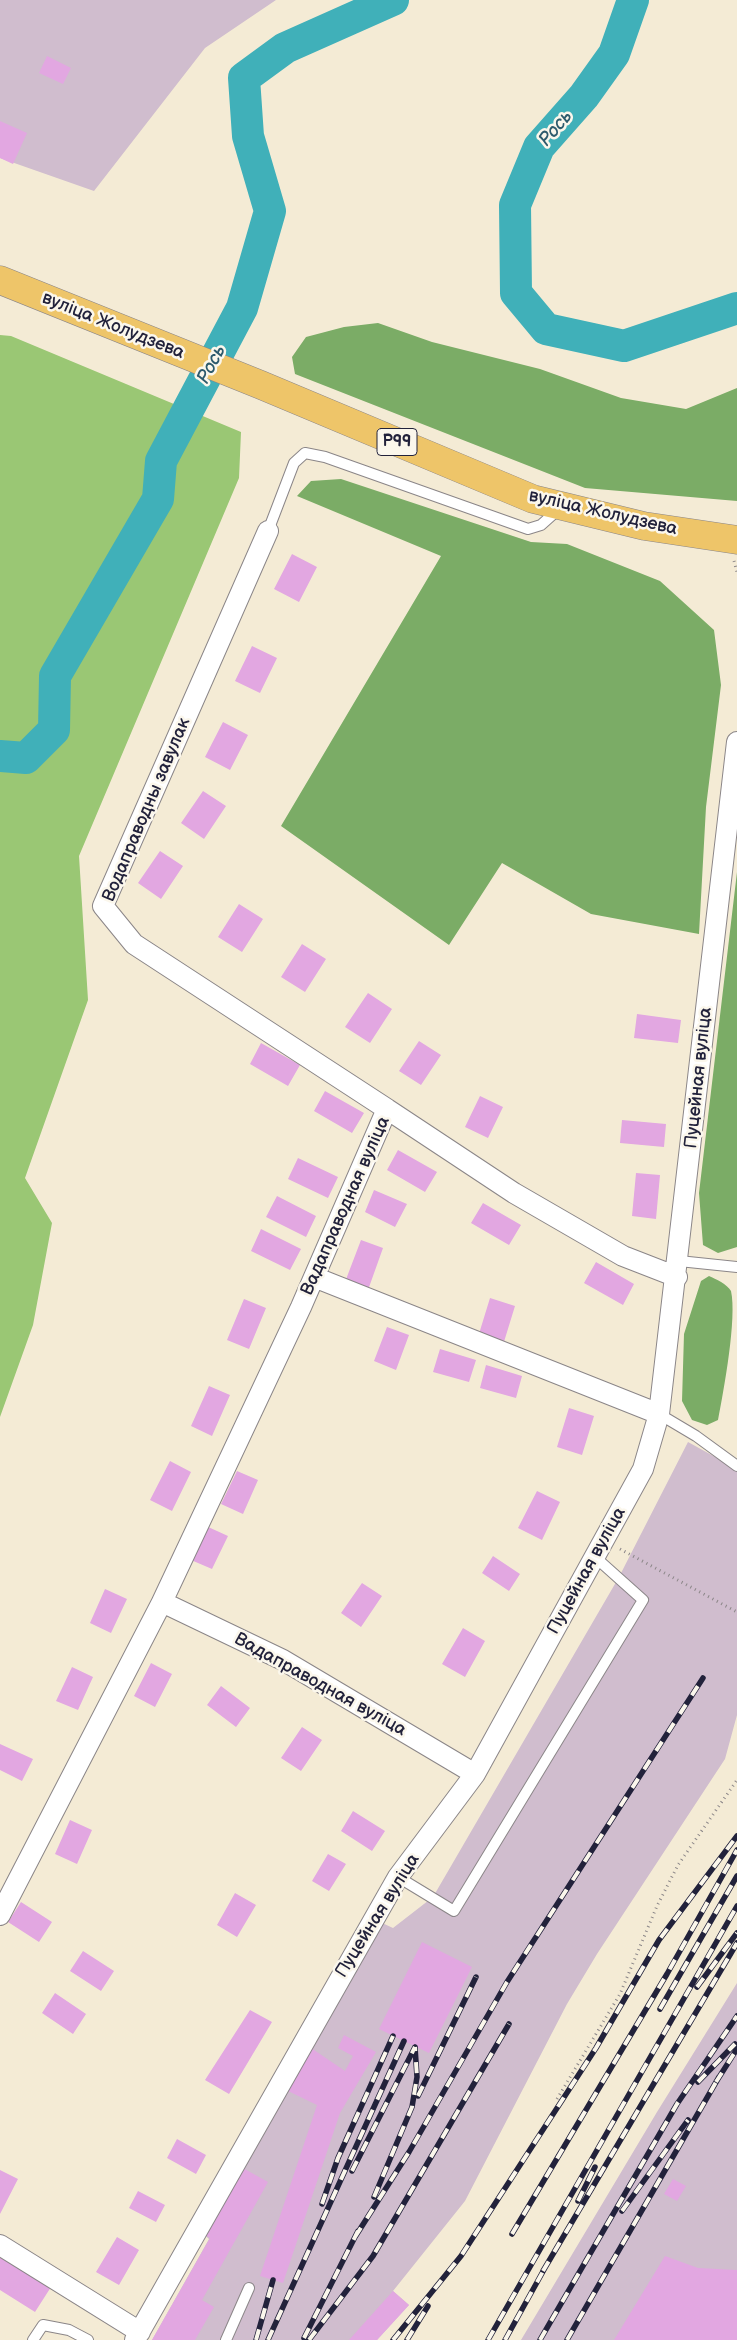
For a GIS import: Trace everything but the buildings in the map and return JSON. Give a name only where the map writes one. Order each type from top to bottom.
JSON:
[{"type":"main road","name":"вуліца Жолудзева","points":[[0,280],[261,385],[533,499],[644,526],[737,540]]},
{"type":"street","name":"Водаправодны завулак","points":[[268,531],[103,906],[134,944],[388,1109]]},
{"type":"street","name":"Пуцейная вуліца","points":[[138,2336],[398,1877],[475,1774],[643,1469],[659,1414],[678,1269],[737,742]]},
{"type":"street","name":"Вадаправодная вуліца","points":[[0,1915],[162,1602],[314,1277],[388,1109],[514,1193],[623,1256],[678,1269]]},
{"type":"street","points":[[314,1277],[659,1414]]},
{"type":"street","name":"Вадаправодная вуліца","points":[[162,1602],[282,1660],[475,1774]]},
{"type":"street","points":[[0,2245],[138,2336]]},
{"type":"lane","points":[[268,531],[294,463],[305,453],[325,457],[528,529],[540,524],[562,506]]},
{"type":"lane","points":[[678,1269],[737,1267]]},
{"type":"lane","points":[[659,1414],[696,1436],[737,1466]]},
{"type":"lane","points":[[398,1877],[454,1911],[642,1600],[600,1548]]},
{"type":"lane","points":[[226,2340],[249,2288]]},
{"type":"lane","points":[[33,2340],[42,2326],[69,2330],[88,2340]]},
{"type":"path","points":[[600,1548],[737,1612]]},
{"type":"path","points":[[557,2099],[620,1994],[657,1906],[678,1865],[737,1780]]},
{"type":"shaded area","points":[[0,0],[276,0],[205,48],[94,191],[0,158]]},
{"type":"shaded area","points":[[688,1442],[737,1469],[737,1715],[725,1759],[597,1954],[567,2004],[465,2201],[393,2291],[409,2305],[377,2340],[152,2340],[209,2239],[202,2233],[380,1922],[393,1928],[433,1897],[619,1577]]},
{"type":"shaded area","points":[[737,1983],[737,2340],[521,2340],[657,2112]]},
{"type":"green space","points":[[378,323],[432,342],[540,369],[621,398],[686,409],[737,388],[737,501],[585,488],[295,374],[292,357],[306,337],[344,327]]},
{"type":"green space","points":[[0,335],[11,336],[241,432],[239,478],[79,856],[88,1000],[25,1178],[52,1223],[33,1325],[0,1417]]},
{"type":"green space","points":[[341,479],[531,542],[567,544],[660,581],[714,630],[721,685],[706,807],[699,934],[591,914],[502,863],[449,945],[281,826],[441,556],[297,496],[311,481]]},
{"type":"green space","points":[[737,872],[737,1247],[718,1253],[703,1245],[699,1193]]},
{"type":"green space","points":[[709,1276],[724,1284],[731,1291],[732,1318],[729,1354],[718,1420],[707,1425],[692,1420],[682,1401],[684,1334],[701,1281]]},
{"type":"waterway","name":"Рось","points":[[0,756],[26,758],[54,730],[55,676],[158,499],[161,461],[242,308],[270,211],[248,136],[244,78],[285,48],[393,0]]},
{"type":"waterway","name":"Рось","points":[[633,0],[614,54],[584,96],[539,147],[515,205],[516,293],[546,329],[624,346],[737,308]]},
{"type":"railway","points":[[355,2237],[409,2152],[507,1982],[703,1678]]},
{"type":"railway","points":[[393,2340],[461,2256],[596,2048],[659,1940],[737,1836]]},
{"type":"railway","points":[[512,2234],[667,1974],[737,1850]]},
{"type":"railway","points":[[660,2009],[737,1876]]},
{"type":"railway","points":[[488,2340],[737,1906]]},
{"type":"railway","points":[[697,1987],[737,1933]]},
{"type":"railway","points":[[543,2271],[737,1943]]},
{"type":"railway","points":[[418,2096],[476,1977]]},
{"type":"railway","points":[[540,2340],[677,2104],[737,2016]]},
{"type":"railway","points":[[309,2340],[373,2256],[509,2024]]},
{"type":"railway","points":[[322,2204],[338,2158],[393,2036]]},
{"type":"railway","points":[[268,2340],[404,2041]]},
{"type":"railway","points":[[698,2082],[735,2044]]},
{"type":"railway","points":[[352,2171],[415,2047]]},
{"type":"railway","points":[[374,2197],[412,2107],[417,2077],[415,2047]]},
{"type":"railway","points":[[716,2082],[737,2049]]},
{"type":"railway","points":[[567,2340],[719,2077]]},
{"type":"railway","points":[[622,2211],[688,2120]]},
{"type":"railway","points":[[578,2201],[595,2167]]},
{"type":"railway","points":[[304,2338],[358,2231]]},
{"type":"railway","points":[[505,2340],[546,2266]]},
{"type":"railway","points":[[256,2340],[273,2280]]},
{"type":"railway","points":[[407,2340],[428,2306]]}]
